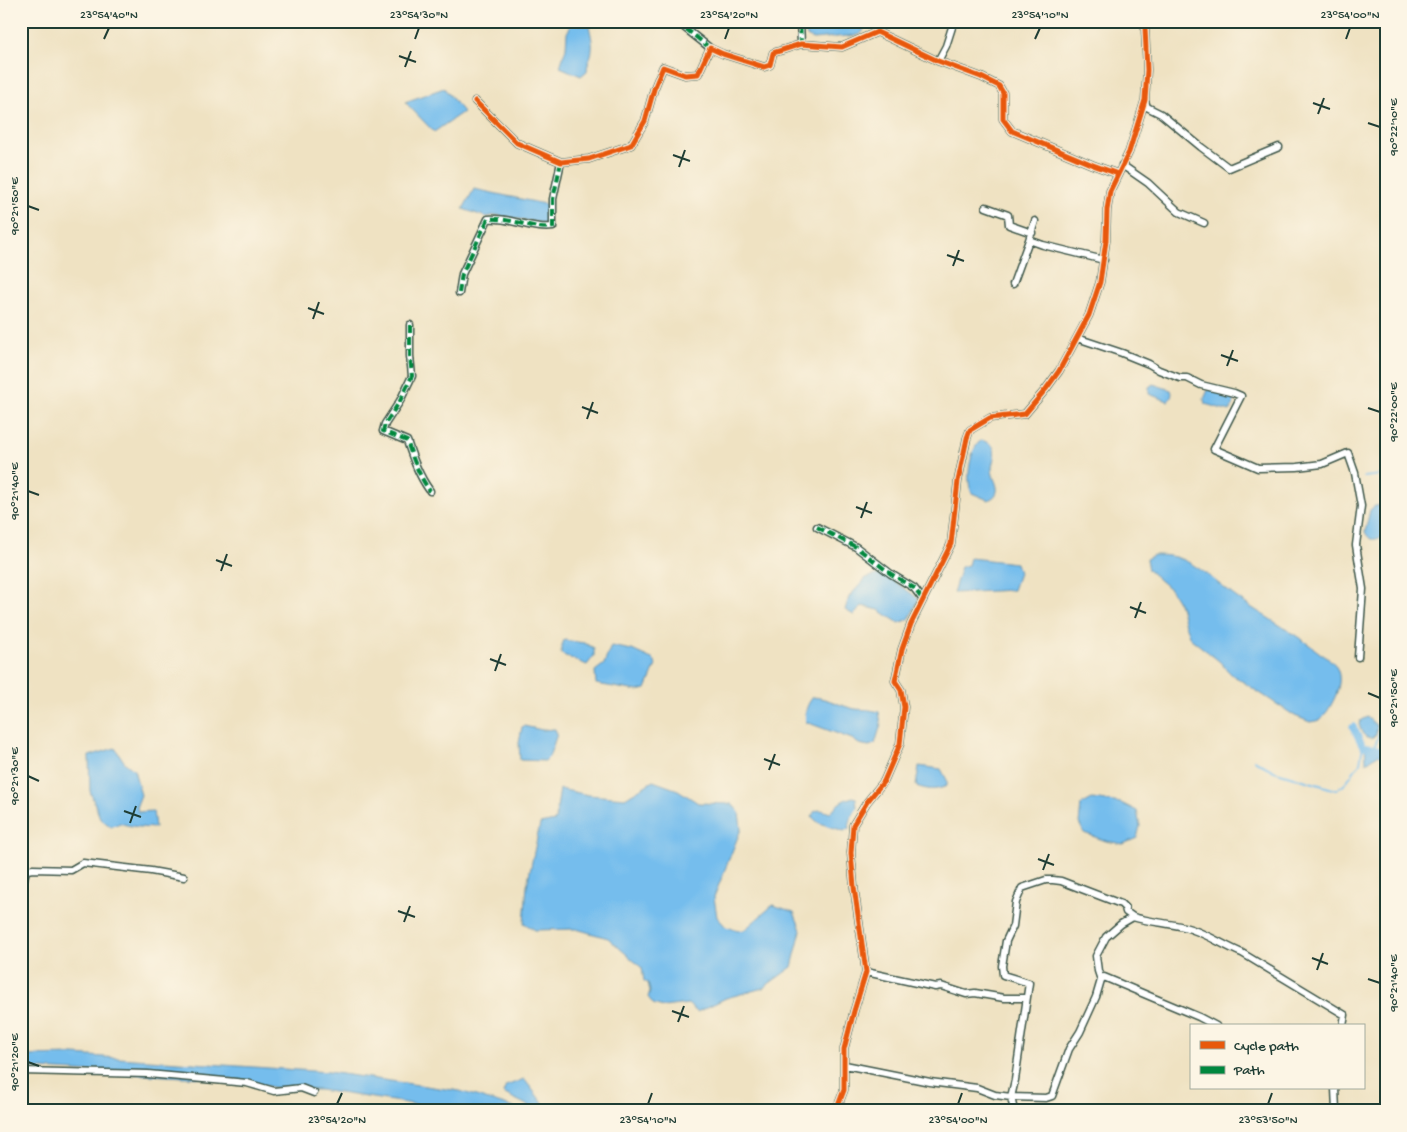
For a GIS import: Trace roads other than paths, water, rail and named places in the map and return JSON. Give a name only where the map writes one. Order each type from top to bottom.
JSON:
[{"type":"street","points":[[676,21],[710,48],[723,54],[764,66],[770,65],[773,52],[801,44],[842,47],[876,32],[998,86],[1003,93],[1003,119],[1012,131],[1118,174]]},
{"type":"street","points":[[800,21],[801,44]]},
{"type":"street","points":[[938,61],[946,46],[954,21]]},
{"type":"street","points":[[836,1111],[844,1090],[844,1049],[866,972],[854,887],[851,853],[853,825],[884,781],[900,744],[904,707],[901,690],[896,682],[902,649],[911,624],[951,544],[958,481],[970,430],[990,418],[1025,414],[1059,371],[1089,315],[1100,282],[1104,260],[1110,191],[1129,152],[1145,100],[1147,70],[1145,28],[1147,21]]},
{"type":"street","points":[[474,101],[517,144],[561,162],[590,159],[631,145],[645,121],[654,89],[663,67],[685,75],[698,74],[710,48]]},
{"type":"street","points":[[1145,100],[1147,107],[1161,114],[1229,168],[1279,147]]},
{"type":"street","points":[[459,293],[462,274],[488,219],[499,218],[545,228],[553,227],[553,200],[561,162]]},
{"type":"street","points":[[1122,165],[1148,183],[1179,212],[1204,223]]},
{"type":"street","points":[[986,207],[1008,215],[1008,225],[1030,236],[1042,245],[1104,260]]},
{"type":"street","points":[[1013,284],[1035,221]]},
{"type":"street","points":[[410,325],[412,376],[383,431],[407,441],[424,483],[430,491]]},
{"type":"street","points":[[1077,338],[1122,353],[1180,378],[1187,378],[1201,384],[1234,392],[1241,396],[1214,449],[1239,460],[1258,468],[1297,467],[1322,464],[1348,453],[1355,473],[1361,506],[1356,545],[1363,589],[1358,657]]},
{"type":"street","points":[[817,527],[856,547],[891,574],[914,588],[923,600]]},
{"type":"street","points":[[21,890],[24,871],[71,870],[83,863],[132,868],[184,877]]},
{"type":"street","points":[[1014,1111],[1011,1097],[1030,983],[1003,975],[1002,956],[1013,926],[1016,902],[1022,888],[1046,880],[1061,881],[1123,905],[1126,912],[1134,917],[1184,927],[1206,935],[1224,946],[1242,953],[1345,1015],[1343,1024]]},
{"type":"street","points":[[845,1065],[930,1082],[977,1088],[1011,1097],[1046,1098],[1052,1096],[1069,1049],[1080,1032],[1096,997],[1101,980],[1096,956],[1106,938],[1121,924],[1134,917]]},
{"type":"street","points":[[866,972],[935,987],[941,986],[966,994],[974,993],[1004,998],[1026,998]]},
{"type":"street","points":[[1101,980],[1104,977],[1136,989],[1212,1024]]},
{"type":"street","points":[[21,1071],[148,1074],[247,1083],[274,1091],[301,1088],[314,1093]]},
{"type":"street","points":[[1335,1090],[1336,1111]]},
{"type":"water","points":[[804,21],[865,21],[864,29],[859,35],[813,39],[808,37],[803,31]]},
{"type":"water","points":[[572,23],[589,26],[591,36],[592,51],[587,71],[581,76],[560,67],[566,48],[567,33]]},
{"type":"water","points":[[444,88],[463,112],[434,132],[405,102]]},
{"type":"water","points":[[474,189],[549,205],[547,224],[497,215],[486,217],[463,209]]},
{"type":"water","points":[[1153,384],[1171,390],[1171,398],[1168,401],[1149,394],[1149,387]]},
{"type":"water","points":[[1208,390],[1215,390],[1232,396],[1234,402],[1230,411],[1205,404],[1204,399]]},
{"type":"water","points":[[982,440],[989,443],[994,451],[992,469],[997,490],[996,494],[988,500],[972,493],[969,481],[974,449]]},
{"type":"water","points":[[1386,505],[1386,536],[1371,539],[1365,532],[1370,510],[1375,506]]},
{"type":"water","points":[[1154,555],[1177,558],[1192,564],[1240,600],[1332,661],[1338,672],[1338,686],[1333,701],[1321,720],[1310,722],[1295,716],[1231,674],[1219,661],[1190,638],[1180,605],[1171,590],[1148,570],[1146,559]]},
{"type":"water","points":[[970,558],[1016,563],[1019,573],[1013,590],[953,593],[961,567],[968,565]]},
{"type":"water","points":[[883,573],[919,599],[909,619],[899,623],[879,610],[862,606],[854,615],[845,610],[849,597],[866,578]]},
{"type":"water","points":[[564,640],[584,643],[594,648],[594,656],[587,665],[561,654]]},
{"type":"water","points":[[611,646],[632,650],[654,660],[656,665],[646,689],[638,691],[596,684],[595,671],[604,664]]},
{"type":"water","points":[[813,697],[855,709],[879,712],[881,724],[875,744],[869,746],[859,744],[852,739],[806,722],[806,709]]},
{"type":"water","points":[[1367,717],[1377,726],[1376,734],[1372,738],[1364,735],[1359,724],[1361,720]]},
{"type":"water","points":[[522,727],[542,730],[555,729],[557,734],[549,757],[545,761],[520,760],[519,743]]},
{"type":"water","points":[[1365,744],[1386,749],[1386,758],[1378,755],[1366,762]]},
{"type":"water","points":[[115,748],[125,763],[134,770],[141,795],[137,805],[138,812],[153,811],[155,827],[138,827],[120,823],[111,827],[100,818],[90,791],[89,756]]},
{"type":"water","points":[[919,766],[941,769],[947,780],[947,786],[931,789],[916,786]]},
{"type":"water","points":[[653,781],[678,790],[698,803],[732,804],[739,812],[741,829],[714,897],[717,917],[726,927],[743,931],[773,905],[794,912],[801,930],[792,967],[763,988],[726,998],[697,1012],[688,1004],[663,1007],[653,1004],[648,997],[650,991],[648,983],[644,981],[642,968],[608,938],[576,929],[535,930],[524,923],[527,885],[540,824],[555,821],[560,789],[588,795],[625,798]]},
{"type":"water","points":[[853,797],[856,798],[857,808],[851,817],[849,828],[844,831],[819,823],[812,817],[814,812],[818,810],[830,813],[840,803]]},
{"type":"water","points":[[1092,799],[1121,803],[1137,811],[1140,826],[1137,838],[1123,844],[1106,841],[1084,833],[1079,823],[1081,805]]},
{"type":"water","points":[[74,1055],[328,1072],[460,1091],[524,1111],[444,1111],[426,1106],[320,1090],[281,1089],[239,1080],[21,1068],[21,1056]]},
{"type":"water","points":[[524,1079],[549,1111],[527,1111],[529,1106],[503,1093],[506,1086]]},
{"type":"waterway","points":[[1364,477],[1381,475],[1386,477]]},
{"type":"waterway","points":[[1374,748],[1381,729],[1386,724]]},
{"type":"waterway","points":[[1353,727],[1363,746],[1379,750],[1386,756]]},
{"type":"waterway","points":[[1254,760],[1274,771],[1336,790],[1344,785],[1360,763],[1363,746]]}]
